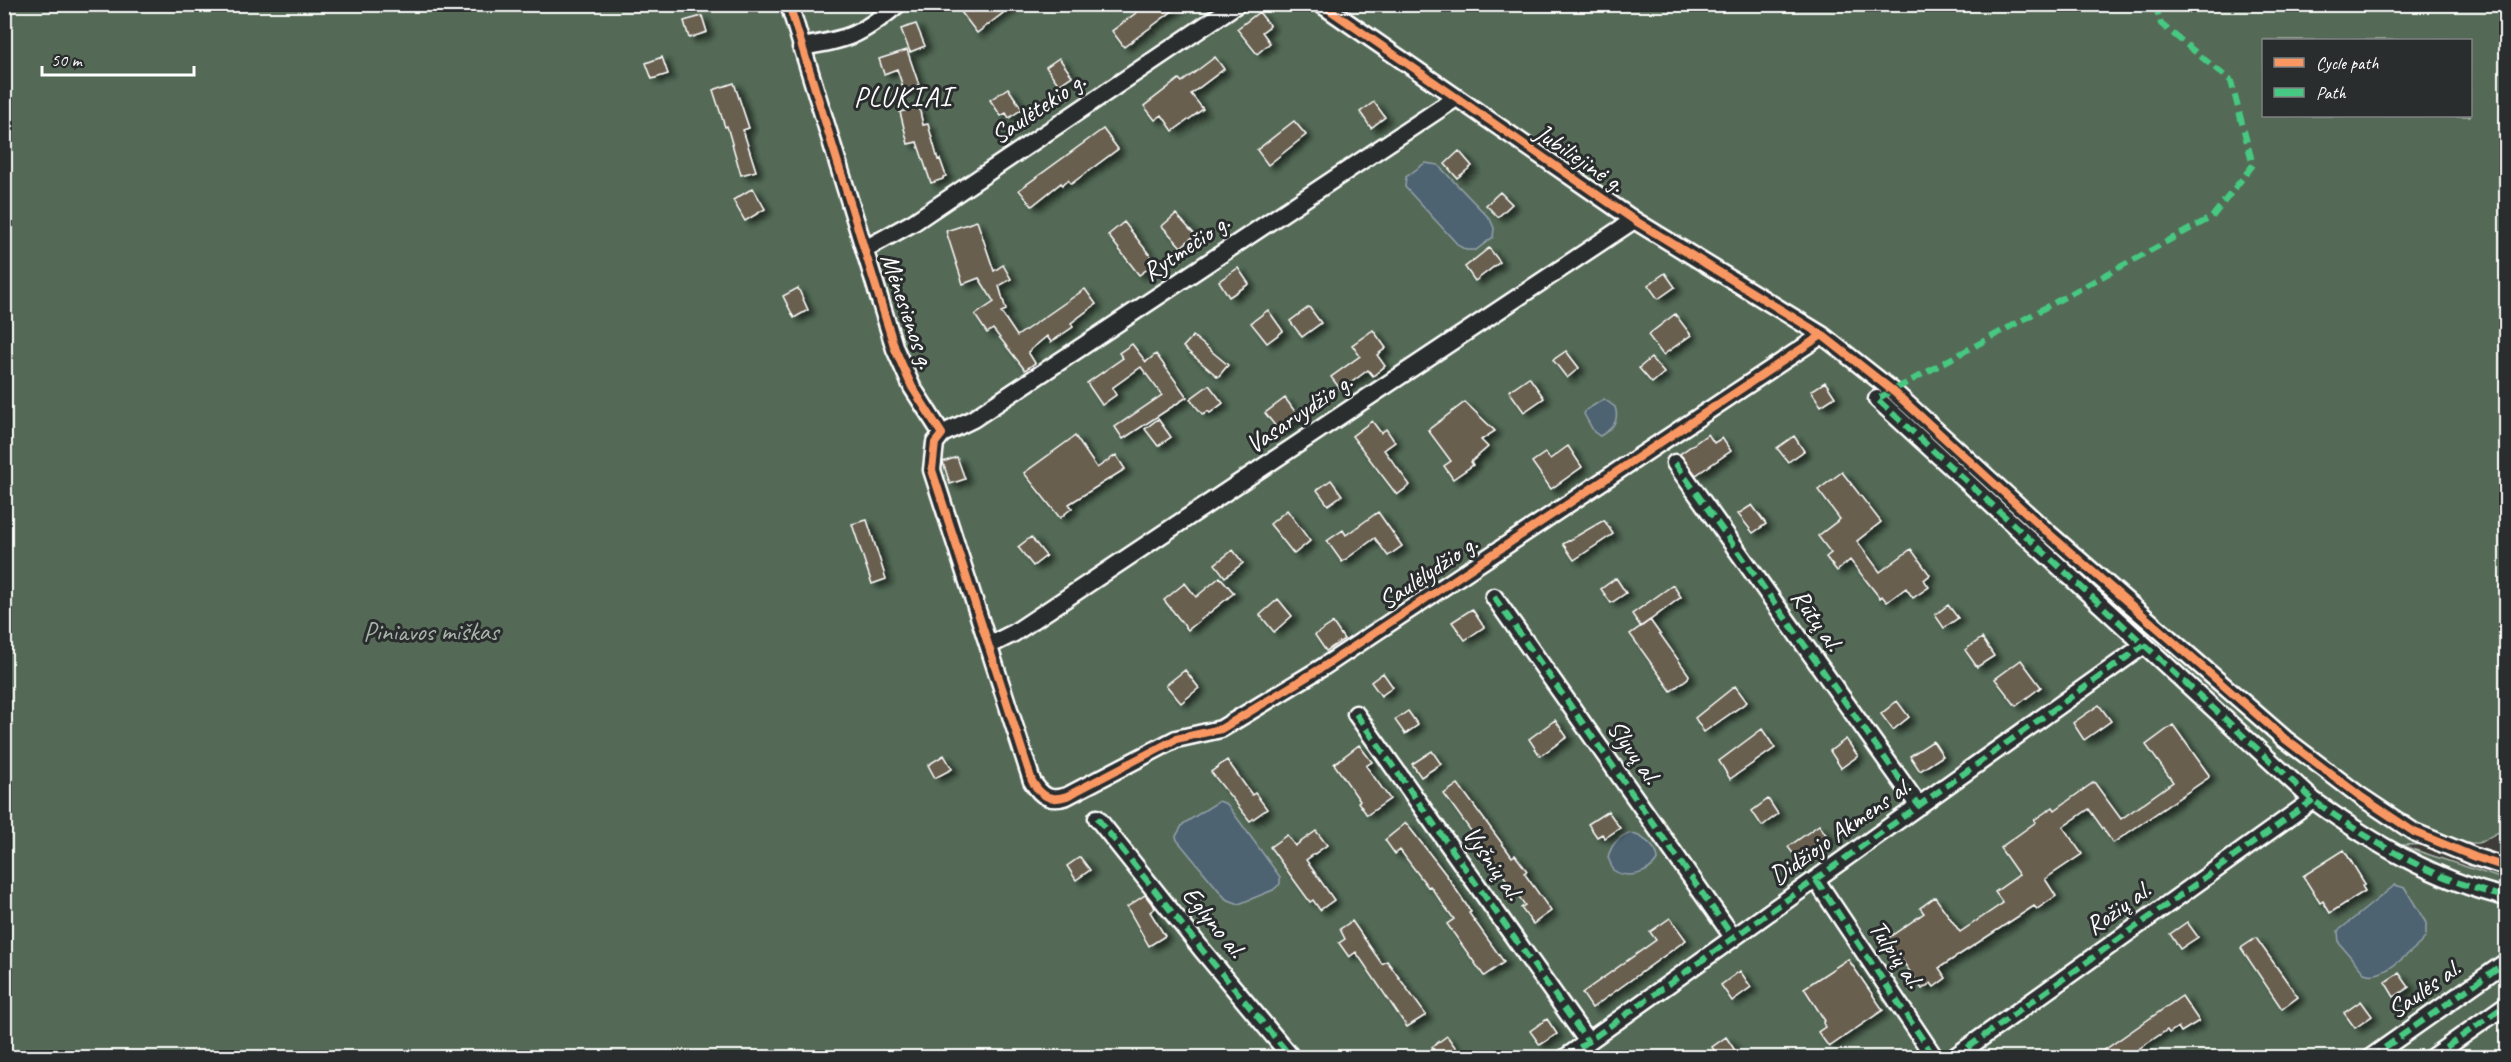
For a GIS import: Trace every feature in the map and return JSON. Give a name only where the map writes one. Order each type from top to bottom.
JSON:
[{"type":"street","name":"Mėnesienos g.","points":[[789,4],[895,349],[912,387],[942,434]]},
{"type":"street","points":[[801,47],[845,39],[860,33],[898,4]]},
{"type":"street","name":"Saulėtekio g.","points":[[865,249],[914,222],[1237,4]]},
{"type":"street","name":"Jubiliejinė g.","points":[[1321,4],[1634,220],[1822,335],[1893,391],[2046,531],[2285,739],[2360,796],[2414,832],[2506,867]]},
{"type":"street","name":"Rytmečio g.","points":[[942,434],[973,419],[1456,98]]},
{"type":"street","name":"Vasarvydžio g.","points":[[990,645],[1034,620],[1634,220]]},
{"type":"street","name":"Saulėlydžio g.","points":[[990,645],[1032,781],[1039,793],[1057,800],[1176,739],[1221,729],[1239,720],[1323,667],[1822,335]]},
{"type":"street","points":[[1877,399],[2313,800],[2345,824],[2420,867],[2506,897]]},
{"type":"street","points":[[942,434],[935,443],[932,470],[990,645]]},
{"type":"street","name":"Rūtų al.","points":[[1675,463],[1918,806]]},
{"type":"street","name":"Slyvų al.","points":[[1494,597],[1733,937]]},
{"type":"street","name":"Didžiojo Akmens al.","points":[[1565,1058],[2144,645]]},
{"type":"street","name":"Vyšnių al.","points":[[1356,714],[1588,1042]]},
{"type":"street","name":"Rožių al.","points":[[1953,1058],[2313,800]]},
{"type":"street","name":"Eglyno al.","points":[[1097,818],[1292,1058]]},
{"type":"street","name":"Tulpių al.","points":[[1816,880],[1935,1058]]},
{"type":"street","name":"Saulės al.","points":[[2370,1058],[2506,962]]},
{"type":"street","points":[[2431,1058],[2506,1005]]},
{"type":"green space","name":"Piniavos miškas","points":[[5,5],[2506,5],[2506,828],[2479,843],[2400,845],[2506,880],[2506,1057],[5,1058]]},
{"type":"water","points":[[1425,163],[1438,165],[1490,219],[1494,228],[1493,237],[1476,250],[1466,250],[1459,246],[1405,187],[1406,177]]},
{"type":"water","points":[[1604,399],[1615,407],[1616,420],[1600,436],[1594,432],[1584,414],[1586,410]]},
{"type":"water","points":[[1219,801],[1227,804],[1280,877],[1280,884],[1273,890],[1239,904],[1226,899],[1176,836],[1183,824]]},
{"type":"water","points":[[1629,833],[1648,842],[1655,850],[1658,859],[1644,872],[1625,875],[1613,870],[1608,857],[1616,842]]},
{"type":"water","points":[[2395,885],[2405,888],[2426,923],[2426,935],[2422,942],[2387,970],[2379,973],[2364,973],[2339,943],[2338,931]]},
{"type":"building","points":[[955,4],[1015,4],[977,33]]},
{"type":"building","points":[[1148,4],[1182,4],[1124,47],[1112,31]]},
{"type":"building","points":[[1259,12],[1270,26],[1262,32],[1270,43],[1257,54],[1237,29]]},
{"type":"building","points":[[702,16],[707,32],[689,38],[684,21]]},
{"type":"building","points":[[916,24],[925,46],[910,52],[901,29]]},
{"type":"building","points":[[907,50],[920,88],[905,93],[897,69],[884,74],[879,59]]},
{"type":"building","points":[[662,57],[668,74],[652,79],[646,63]]},
{"type":"building","points":[[1215,57],[1224,69],[1191,94],[1203,109],[1173,131],[1162,115],[1155,120],[1144,106],[1179,79],[1182,82]]},
{"type":"building","points":[[1059,58],[1072,76],[1059,85],[1046,67]]},
{"type":"building","points":[[734,83],[749,128],[743,130],[756,171],[741,175],[727,126],[725,127],[713,90]]},
{"type":"building","points":[[1008,88],[1022,109],[1009,118],[1006,113],[1001,116],[990,100]]},
{"type":"building","points":[[1374,102],[1385,117],[1371,128],[1360,112]]},
{"type":"building","points":[[919,107],[923,125],[928,124],[938,160],[940,159],[946,176],[931,183],[917,142],[908,144],[900,112]]},
{"type":"building","points":[[1294,121],[1306,135],[1268,165],[1257,150]]},
{"type":"building","points":[[1103,129],[1118,149],[1071,184],[1068,180],[1062,185],[1061,183],[1032,206],[1019,190]]},
{"type":"building","points":[[1459,151],[1472,166],[1457,178],[1445,164]]},
{"type":"building","points":[[753,188],[765,209],[745,221],[733,200]]},
{"type":"building","points":[[1500,192],[1512,204],[1498,217],[1486,205]]},
{"type":"building","points":[[1176,214],[1195,235],[1181,247],[1162,226]]},
{"type":"building","points":[[977,221],[994,271],[1003,265],[1011,279],[999,286],[1006,310],[1001,312],[1017,336],[1085,289],[1096,304],[1071,323],[1073,327],[1051,342],[1047,336],[1028,352],[1035,363],[1025,370],[993,329],[987,333],[975,315],[994,302],[979,278],[963,284],[946,231]]},
{"type":"building","points":[[1124,222],[1156,263],[1139,275],[1108,235]]},
{"type":"building","points":[[1489,248],[1500,262],[1475,281],[1465,267]]},
{"type":"building","points":[[1238,268],[1249,284],[1229,297],[1219,281]]},
{"type":"building","points":[[1665,273],[1675,287],[1658,299],[1648,285]]},
{"type":"building","points":[[798,288],[808,310],[794,318],[783,296]]},
{"type":"building","points":[[1309,307],[1321,323],[1302,337],[1290,321]]},
{"type":"building","points":[[1268,310],[1283,331],[1267,343],[1251,323]]},
{"type":"building","points":[[1675,314],[1691,335],[1663,355],[1648,335]]},
{"type":"building","points":[[1373,330],[1386,348],[1377,355],[1385,366],[1373,376],[1368,370],[1341,390],[1331,377],[1360,356],[1352,345]]},
{"type":"building","points":[[1193,336],[1228,365],[1218,377],[1183,347]]},
{"type":"building","points":[[1132,344],[1146,362],[1156,354],[1187,397],[1123,439],[1115,427],[1162,395],[1141,367],[1112,388],[1116,395],[1102,405],[1087,383],[1123,358],[1119,353]]},
{"type":"building","points":[[1566,351],[1579,368],[1567,378],[1553,360]]},
{"type":"building","points":[[1651,358],[1664,373],[1652,383],[1639,368]]},
{"type":"building","points":[[1529,377],[1544,398],[1524,412],[1509,391]]},
{"type":"building","points":[[1825,382],[1835,397],[1821,406],[1811,391]]},
{"type":"building","points":[[1209,385],[1223,403],[1210,413],[1208,411],[1203,415],[1190,399]]},
{"type":"building","points":[[1285,398],[1299,417],[1280,432],[1265,413]]},
{"type":"building","points":[[1465,402],[1495,431],[1481,440],[1488,447],[1471,462],[1473,465],[1453,479],[1444,466],[1451,461],[1428,430]]},
{"type":"building","points":[[1158,419],[1171,437],[1158,446],[1145,429]]},
{"type":"building","points":[[1372,421],[1381,433],[1386,429],[1395,442],[1384,450],[1410,485],[1397,495],[1352,436]]},
{"type":"building","points":[[1708,434],[1714,443],[1722,438],[1731,451],[1696,475],[1680,454]]},
{"type":"building","points":[[1075,436],[1097,468],[1116,455],[1125,469],[1069,504],[1072,508],[1060,518],[1024,473]]},
{"type":"building","points":[[1794,436],[1804,451],[1788,462],[1777,448]]},
{"type":"building","points":[[1568,446],[1582,467],[1551,489],[1532,462],[1545,453],[1550,459]]},
{"type":"building","points":[[957,457],[965,479],[950,484],[943,462]]},
{"type":"building","points":[[1842,472],[1881,522],[1857,541],[1880,572],[1911,549],[1930,575],[1924,580],[1929,587],[1913,598],[1906,588],[1887,602],[1882,596],[1880,598],[1850,560],[1837,571],[1826,557],[1831,553],[1818,536],[1840,519],[1818,490]]},
{"type":"building","points":[[1331,480],[1342,495],[1328,505],[1317,490]]},
{"type":"building","points":[[1752,505],[1766,524],[1753,533],[1738,514]]},
{"type":"building","points":[[1287,510],[1310,541],[1294,554],[1270,524]]},
{"type":"building","points":[[1378,512],[1402,546],[1388,556],[1375,538],[1342,562],[1327,541],[1343,530],[1346,535]]},
{"type":"building","points":[[867,520],[886,579],[872,584],[852,524]]},
{"type":"building","points":[[1604,520],[1613,534],[1574,560],[1563,544]]},
{"type":"building","points":[[1031,537],[1046,556],[1033,566],[1018,547]]},
{"type":"building","points":[[1233,550],[1243,563],[1225,577],[1215,564]]},
{"type":"building","points":[[1220,577],[1234,593],[1188,630],[1164,600],[1185,583],[1196,597]]},
{"type":"building","points":[[1616,578],[1626,593],[1611,603],[1601,589]]},
{"type":"building","points":[[1673,585],[1681,597],[1641,627],[1632,614]]},
{"type":"building","points":[[1278,599],[1292,616],[1274,632],[1260,615]]},
{"type":"building","points":[[1948,605],[1958,618],[1944,628],[1935,615]]},
{"type":"building","points":[[1472,609],[1484,627],[1465,640],[1452,622]]},
{"type":"building","points":[[1650,620],[1689,675],[1671,691],[1630,634]]},
{"type":"building","points":[[1333,623],[1344,639],[1326,651],[1315,635]]},
{"type":"building","points":[[1982,638],[1994,656],[1977,667],[1965,650]]},
{"type":"building","points":[[2021,660],[2041,687],[2016,706],[1995,679]]},
{"type":"building","points":[[1185,670],[1199,688],[1181,703],[1166,685]]},
{"type":"building","points":[[1383,673],[1393,687],[1381,696],[1371,682]]},
{"type":"building","points":[[1735,686],[1747,702],[1704,732],[1695,718]]},
{"type":"building","points":[[1897,701],[1909,717],[1893,730],[1881,714]]},
{"type":"building","points":[[2099,705],[2111,721],[2084,740],[2073,723]]},
{"type":"building","points":[[1408,711],[1418,725],[1405,734],[1395,720]]},
{"type":"building","points":[[1555,720],[1567,737],[1540,756],[1529,739]]},
{"type":"building","points":[[2173,725],[2209,775],[2208,778],[2113,843],[2089,809],[2063,827],[2082,854],[2045,879],[2056,896],[2037,909],[2034,906],[1939,968],[1946,978],[1934,987],[1931,983],[1922,989],[1887,939],[1924,913],[1920,908],[1935,897],[1960,932],[2003,903],[1995,892],[2019,875],[2000,848],[2036,822],[2034,820],[2053,807],[2055,810],[2094,782],[2121,819],[2173,782],[2146,745]]},
{"type":"building","points":[[1762,729],[1775,748],[1730,779],[1719,761]]},
{"type":"building","points":[[1846,739],[1858,756],[1841,768],[1830,751]]},
{"type":"building","points":[[1933,741],[1943,756],[1920,771],[1910,756]]},
{"type":"building","points":[[1359,745],[1372,762],[1366,766],[1390,799],[1367,815],[1334,764]]},
{"type":"building","points":[[1432,751],[1441,764],[1421,777],[1412,764]]},
{"type":"building","points":[[944,755],[952,769],[935,778],[928,765]]},
{"type":"building","points":[[1227,760],[1252,795],[1255,793],[1267,809],[1250,821],[1211,772]]},
{"type":"building","points":[[1458,784],[1512,857],[1515,855],[1527,871],[1524,873],[1551,911],[1533,924],[1521,908],[1525,905],[1444,794]]},
{"type":"building","points":[[1768,799],[1778,814],[1762,826],[1752,811]]},
{"type":"building","points":[[1608,811],[1620,828],[1605,838],[1602,834],[1597,837],[1588,824]]},
{"type":"building","points":[[1406,823],[1447,876],[1471,912],[1469,913],[1504,962],[1484,976],[1447,924],[1454,919],[1430,886],[1428,887],[1400,850],[1395,854],[1385,840]]},
{"type":"building","points":[[1819,825],[1829,839],[1798,860],[1788,847]]},
{"type":"building","points":[[1316,831],[1327,845],[1306,860],[1334,900],[1320,910],[1313,900],[1310,902],[1270,847],[1287,835],[1295,846]]},
{"type":"building","points":[[2344,850],[2365,884],[2362,886],[2365,891],[2330,913],[2323,901],[2320,903],[2303,876]]},
{"type":"building","points":[[1080,857],[1090,870],[1076,880],[1067,866]]},
{"type":"building","points":[[1145,895],[1155,908],[1150,912],[1165,936],[1149,946],[1127,907]]},
{"type":"building","points":[[1670,918],[1686,940],[1592,1008],[1582,993],[1656,940],[1650,932]]},
{"type":"building","points":[[1352,921],[1382,964],[1387,961],[1426,1015],[1407,1027],[1356,952],[1349,957],[1339,943],[1345,939],[1340,929]]},
{"type":"building","points":[[2187,922],[2198,937],[2180,949],[2170,934]]},
{"type":"building","points":[[2256,938],[2298,997],[2282,1009],[2241,948]]},
{"type":"building","points":[[1848,959],[1883,1010],[1829,1047],[1818,1032],[1825,1027],[1823,1023],[1825,1021],[1804,988]]},
{"type":"building","points":[[1740,971],[1751,987],[1732,1001],[1721,985]]},
{"type":"building","points":[[2399,973],[2409,987],[2394,997],[2385,982]]},
{"type":"building","points":[[2182,996],[2199,1021],[2181,1032],[2178,1027],[2169,1033],[2167,1030],[2125,1058],[2093,1058]]},
{"type":"building","points":[[2361,1001],[2372,1016],[2355,1028],[2344,1013]]},
{"type":"building","points":[[1547,1019],[1557,1034],[1540,1045],[1530,1031]]},
{"type":"building","points":[[1447,1036],[1458,1051],[1449,1058],[1439,1058],[1432,1047]]},
{"type":"building","points":[[1726,1037],[1740,1058],[1719,1058],[1712,1047]]},
{"type":"marked path","points":[[2155,4],[2161,24],[2231,81],[2253,165],[2212,217],[1877,399],[2313,800],[2358,831],[2405,858],[2454,881],[2506,897]]},
{"type":"marked path","points":[[1675,463],[1919,806]]},
{"type":"marked path","points":[[1494,597],[1733,937]]},
{"type":"marked path","points":[[1565,1058],[2144,645]]},
{"type":"marked path","points":[[1356,714],[1588,1042]]},
{"type":"marked path","points":[[1953,1058],[2313,800]]},
{"type":"marked path","points":[[1097,818],[1292,1058]]},
{"type":"marked path","points":[[1816,880],[1935,1058]]},
{"type":"marked path","points":[[2370,1058],[2506,962]]},
{"type":"marked path","points":[[2431,1058],[2506,1005]]},
{"type":"cycle path","points":[[789,4],[895,349],[912,387],[942,434],[935,443],[932,470],[1032,781],[1039,791],[1051,798],[1067,796],[1176,739],[1221,729],[1323,667],[1822,335]]},
{"type":"cycle path","points":[[1321,4],[1634,220],[1822,335],[1893,391],[2046,531],[2285,739],[2360,796],[2414,832],[2506,867]]},
{"type":"district","name":"PLUKIAI","points":[[903,96]]}]
